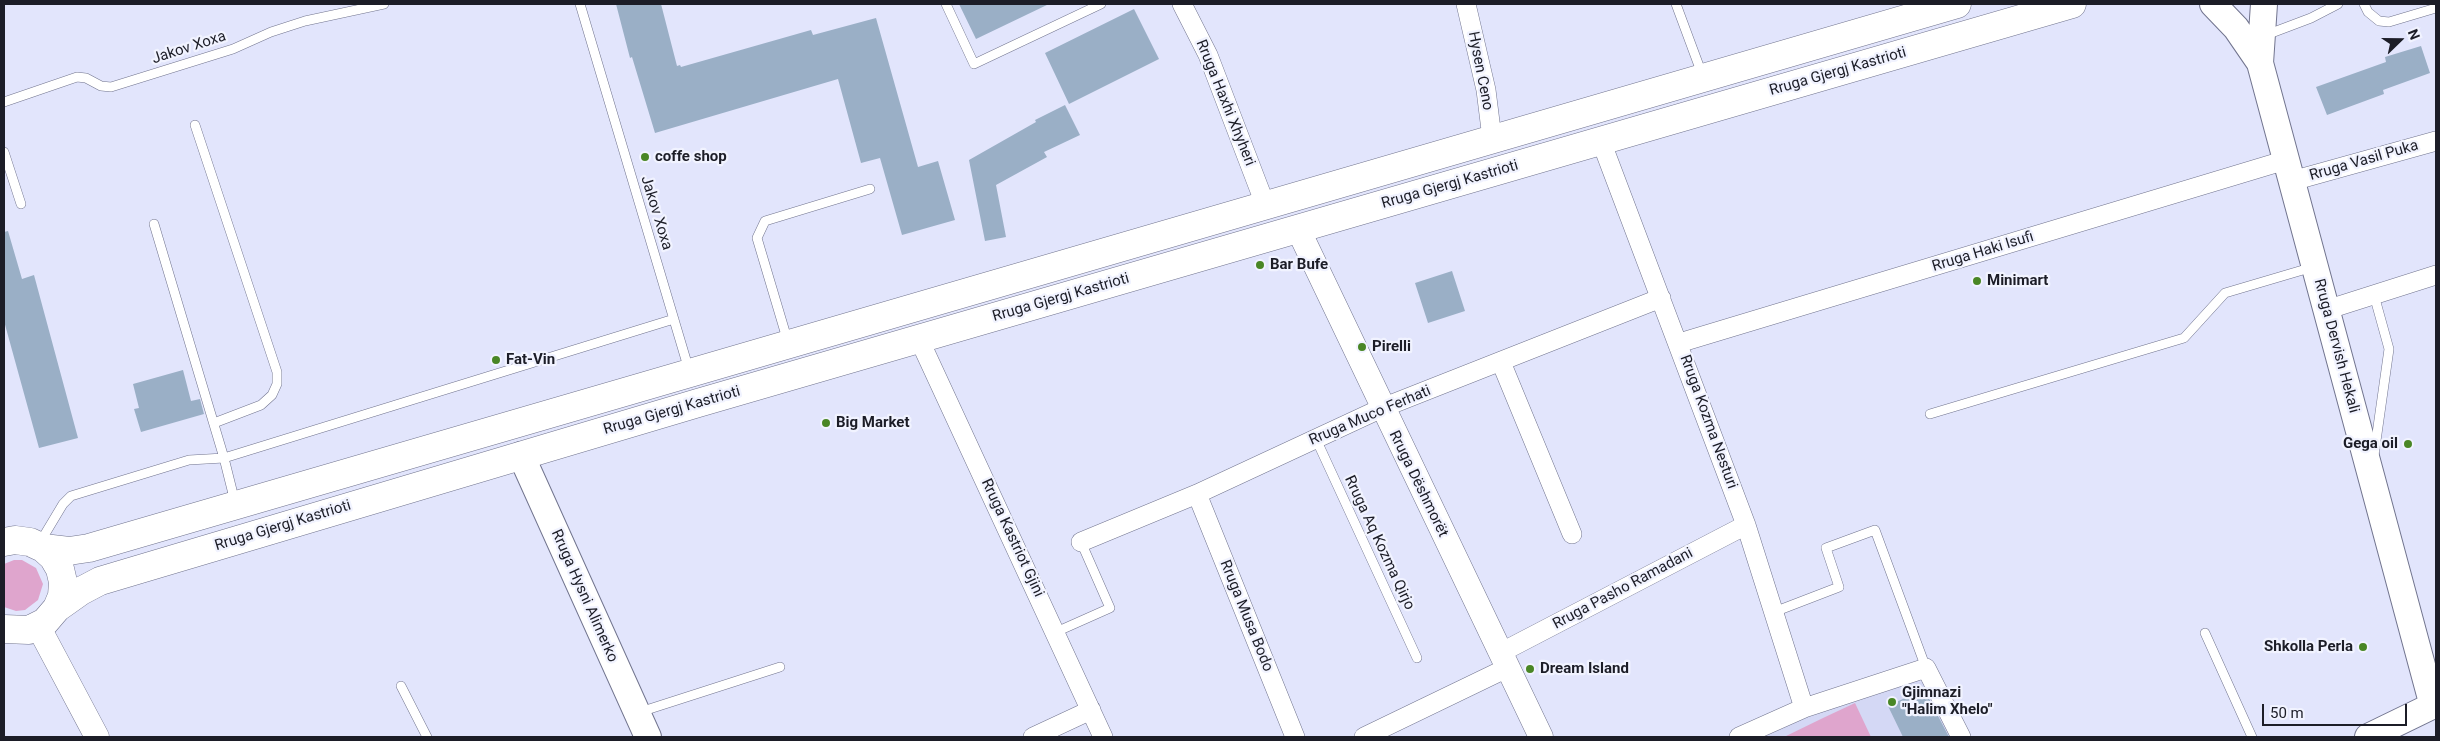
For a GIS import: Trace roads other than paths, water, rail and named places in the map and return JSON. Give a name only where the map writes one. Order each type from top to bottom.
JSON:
[{"type":"main road","name":"Rruga Gjergj Kastrioti","points":[[4,542],[15,540],[30,542],[40,546],[69,551],[89,548],[1703,77],[1916,10],[1957,4]]},
{"type":"main road","name":"Rruga Gjergj Kastrioti","points":[[47,617],[81,591],[100,581],[919,339],[2072,4]]},
{"type":"main road","name":"Rruga Dervish Hekali","points":[[2213,4],[2236,28],[2260,63]]},
{"type":"main road","name":"Rruga Dervish Hekali","points":[[2264,4],[2260,36],[2260,63],[2435,708]]},
{"type":"main road","name":"Rruga Hysni Alimerko","points":[[520,456],[644,731]]},
{"type":"main road","points":[[4,629],[20,631],[47,617],[62,596],[61,576],[53,557],[40,546]]},
{"type":"main road","points":[[2368,737],[2435,708]]},
{"type":"street","name":"Rruga Haxhi Xhyheri","points":[[1182,4],[1208,55],[1265,204]]},
{"type":"street","name":"Hysen Ceno","points":[[1466,4],[1486,90],[1492,138]]},
{"type":"street","name":"Rruga Kozma Nesturi","points":[[1601,141],[1746,524],[1804,708]]},
{"type":"street","name":"Rruga Vasil Puka","points":[[2289,170],[2436,141]]},
{"type":"street","name":"Rruga Haki Isufi","points":[[1679,343],[2289,170]]},
{"type":"street","name":"Rruga Dëshmorët","points":[[1298,229],[1503,660],[1542,737]]},
{"type":"street","points":[[2326,310],[2436,275]]},
{"type":"street","name":"Rruga Muco Ferhati","points":[[1081,542],[1197,494],[1382,408],[1661,298]]},
{"type":"street","name":"Rruga Kastriot Gjini","points":[[919,339],[1103,737]]},
{"type":"street","points":[[1501,362],[1572,534]]},
{"type":"street","name":"Rruga Musa Bodo","points":[[1197,494],[1295,737]]},
{"type":"street","name":"Rruga Pasho Ramadani","points":[[1364,737],[1746,524]]},
{"type":"street","points":[[47,617],[97,737]]},
{"type":"street","points":[[1739,737],[1804,708],[1926,668],[1961,737]]},
{"type":"street","points":[[1033,737],[1091,710]]},
{"type":"lane","name":"Jakov Xoxa","points":[[4,102],[77,77],[86,78],[101,86],[111,87],[233,49],[271,32],[305,20],[384,4]]},
{"type":"lane","name":"Jakov Xoxa","points":[[580,4],[689,372]]},
{"type":"lane","points":[[946,4],[974,64],[1101,4]]},
{"type":"lane","points":[[1676,4],[1703,77]]},
{"type":"lane","points":[[2260,36],[2286,28],[2320,8],[2338,4]]},
{"type":"lane","points":[[2364,4],[2368,12],[2379,22],[2389,22],[2436,8]]},
{"type":"lane","points":[[195,125],[277,372],[277,384],[272,395],[261,405],[214,423]]},
{"type":"lane","points":[[4,152],[21,204]]},
{"type":"lane","points":[[788,344],[757,238],[765,221],[870,189]]},
{"type":"lane","points":[[154,224],[214,423],[236,505]]},
{"type":"lane","points":[[1930,414],[2184,338],[2225,293],[2315,266]]},
{"type":"lane","points":[[2371,477],[2389,349],[2374,295]]},
{"type":"lane","points":[[40,546],[63,504],[71,496],[174,463],[224,458],[674,319]]},
{"type":"lane","name":"Rruga Aq Kozma Qirjo","points":[[1316,439],[1417,658]]},
{"type":"lane","points":[[1774,612],[1840,587],[1826,548],[1875,530],[1926,668]]},
{"type":"lane","points":[[1056,632],[1110,608],[1081,542]]},
{"type":"lane","points":[[2205,634],[2252,737]]},
{"type":"lane","points":[[644,731],[780,666]]},
{"type":"lane","points":[[401,686],[427,737]]},
{"type":"place","name":"coffe shop","points":[[645,157]]},
{"type":"place","name":"Bar Bufe","points":[[1260,265]]},
{"type":"place","name":"Minimart","points":[[1977,281]]},
{"type":"place","name":"Pirelli","points":[[1362,347]]},
{"type":"place","name":"Fat-Vin","points":[[496,360]]},
{"type":"place","name":"Big Market","points":[[826,423]]},
{"type":"place","name":"Gega oil","points":[[2408,444]]},
{"type":"place","name":"Shkolla Perla","points":[[2363,647]]},
{"type":"place","name":"Dream Island","points":[[1530,669]]},
{"type":"place","name":"Gjimnazi \"Halim Xhelo\"","points":[[1892,702]]}]
